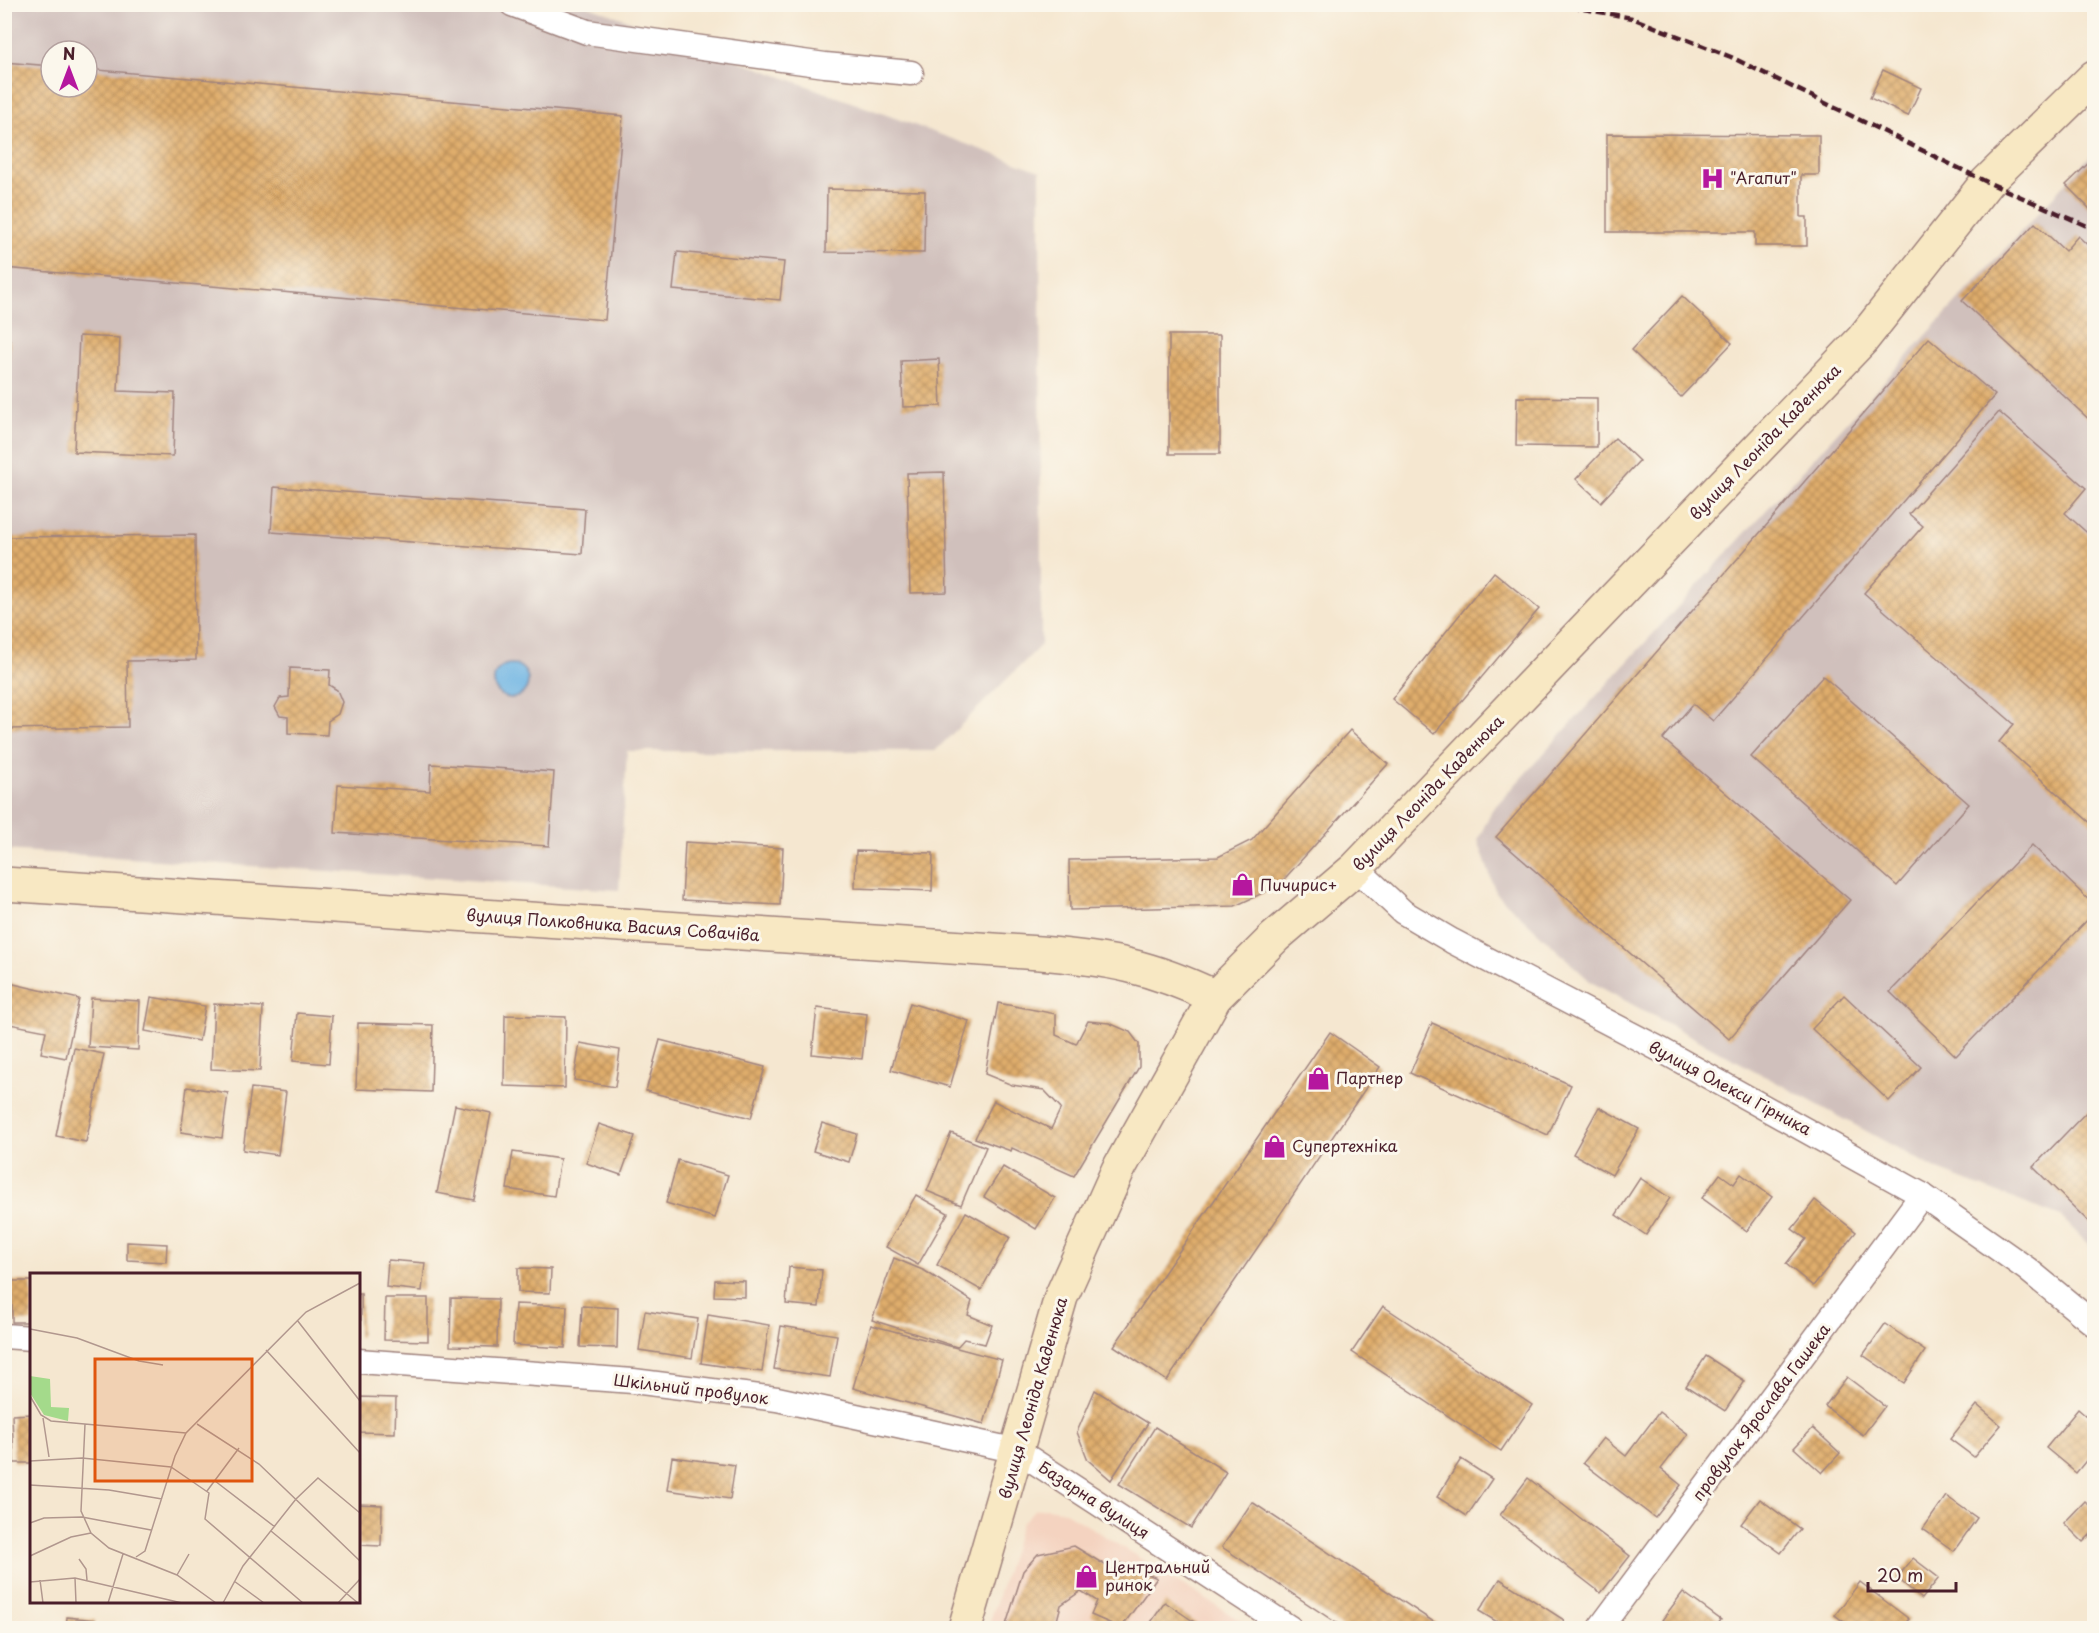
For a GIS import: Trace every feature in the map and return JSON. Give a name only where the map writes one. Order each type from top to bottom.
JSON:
[{"type":"street","points":[[512,4],[586,32],[825,65],[911,73]]},
{"type":"street","name":"вулиця Леоніда Каденюка","points":[[965,1629],[1061,1297],[1118,1170],[1215,997],[1275,937],[1356,868],[1862,340],[1987,182],[2094,77]]},
{"type":"street","name":"вулиця Олекси Гірника","points":[[1356,868],[1403,912],[1452,941],[1674,1057],[1923,1195],[2027,1269],[2094,1324]]},
{"type":"street","name":"вулиця Полковника Василя Совачіва","points":[[4,884],[1108,959],[1151,970],[1215,997]]},
{"type":"street","name":"провулок Ярослава Гашека","points":[[1600,1629],[1923,1195]]},
{"type":"street","points":[[4,1336],[30,1338]]},
{"type":"street","name":"Шкільний провулок","points":[[360,1361],[633,1381],[777,1399],[1018,1451]]},
{"type":"street","name":"Базарна вулиця","points":[[1018,1451],[1290,1629]]},
{"type":"shaded area","points":[[4,5],[586,5],[1040,171],[1041,645],[935,751],[627,751],[619,890],[5,850]]},
{"type":"shaded area","points":[[2094,152],[2094,1250],[2061,1217],[1938,1170],[1591,982],[1496,893],[1478,840],[1492,810]]},
{"type":"shaded area","name":"Центральний ринок","points":[[1046,1508],[1064,1511],[1252,1628],[988,1628],[1021,1524],[1034,1510]]},
{"type":"water","points":[[511,664],[523,669],[528,681],[523,693],[511,698],[499,693],[494,681],[499,669]]},
{"type":"building","points":[[4,62],[39,65],[39,99],[99,99],[99,70],[623,116],[605,320],[4,268]]},
{"type":"building","points":[[1883,70],[1921,88],[1908,116],[1870,98]]},
{"type":"building","points":[[1607,134],[1819,135],[1819,175],[1801,175],[1801,217],[1807,217],[1807,246],[1755,246],[1755,232],[1607,232]]},
{"type":"building","points":[[2094,158],[2094,208],[2092,211],[2066,185]]},
{"type":"building","points":[[827,189],[925,191],[924,253],[826,252]]},
{"type":"building","points":[[2035,223],[2065,251],[2078,236],[2094,251],[2094,424],[1962,301]]},
{"type":"building","points":[[677,252],[784,262],[780,300],[673,290]]},
{"type":"building","points":[[1682,296],[1732,343],[1681,397],[1631,350]]},
{"type":"building","points":[[1169,335],[1220,335],[1220,454],[1169,454]]},
{"type":"building","points":[[79,336],[120,338],[118,391],[175,393],[173,456],[74,452]]},
{"type":"building","points":[[1929,338],[1995,395],[1713,721],[1693,704],[1663,739],[1850,900],[1729,1039],[1496,837]]},
{"type":"building","points":[[4,341],[10,341],[6,415],[4,415]]},
{"type":"building","points":[[939,359],[941,406],[903,407],[901,361]]},
{"type":"building","points":[[1517,397],[1597,398],[1597,447],[1516,446]]},
{"type":"building","points":[[1999,412],[2086,488],[2065,513],[2094,539],[2094,826],[1999,742],[2014,724],[1864,593],[1923,526],[1909,514]]},
{"type":"building","points":[[1615,438],[1639,461],[1601,502],[1576,479]]},
{"type":"building","points":[[944,472],[947,592],[910,593],[907,473]]},
{"type":"building","points":[[274,487],[585,509],[582,554],[271,532]]},
{"type":"building","points":[[195,535],[196,660],[127,661],[128,727],[4,729],[4,537]]},
{"type":"building","points":[[1494,572],[1539,609],[1434,734],[1392,699]]},
{"type":"building","points":[[290,668],[330,670],[329,685],[337,690],[342,702],[338,714],[328,721],[327,735],[288,733],[288,717],[280,716],[275,707],[280,698],[289,697]]},
{"type":"building","points":[[1823,676],[1969,804],[1897,886],[1751,757]]},
{"type":"building","points":[[1350,730],[1388,764],[1278,886],[1235,906],[1070,910],[1069,860],[1218,857],[1252,840]]},
{"type":"building","points":[[431,764],[554,772],[549,846],[335,833],[338,785],[430,791]]},
{"type":"building","points":[[685,842],[783,848],[780,905],[682,900]]},
{"type":"building","points":[[2032,845],[2094,905],[2094,913],[1956,1056],[1890,992]]},
{"type":"building","points":[[856,851],[933,853],[932,891],[855,888]]},
{"type":"building","points":[[5,982],[79,999],[66,1058],[41,1053],[46,1031],[4,1023]]},
{"type":"building","points":[[1844,995],[1921,1067],[1889,1101],[1812,1029]]},
{"type":"building","points":[[151,997],[205,1006],[199,1041],[145,1031]]},
{"type":"building","points":[[91,998],[140,1001],[138,1050],[88,1047]]},
{"type":"building","points":[[910,1003],[969,1021],[950,1087],[891,1070]]},
{"type":"building","points":[[998,1003],[1056,1014],[1056,1035],[1076,1044],[1088,1021],[1109,1023],[1130,1032],[1139,1044],[1139,1067],[1074,1176],[1012,1148],[1011,1151],[975,1138],[994,1101],[1051,1129],[1061,1108],[1044,1090],[1012,1085],[985,1074]]},
{"type":"building","points":[[214,1004],[263,1007],[260,1071],[211,1069]]},
{"type":"building","points":[[817,1008],[867,1014],[862,1059],[812,1054]]},
{"type":"building","points":[[297,1013],[332,1016],[329,1064],[293,1061]]},
{"type":"building","points":[[505,1015],[566,1017],[565,1088],[504,1086]]},
{"type":"building","points":[[358,1023],[433,1025],[431,1092],[356,1089]]},
{"type":"building","points":[[1432,1023],[1571,1085],[1548,1135],[1410,1073]]},
{"type":"building","points":[[1330,1032],[1380,1067],[1167,1381],[1114,1346]]},
{"type":"building","points":[[660,1040],[765,1067],[751,1118],[646,1091]]},
{"type":"building","points":[[580,1043],[620,1050],[615,1087],[574,1080]]},
{"type":"building","points":[[74,1048],[104,1054],[86,1142],[56,1136]]},
{"type":"building","points":[[187,1087],[228,1093],[222,1138],[181,1132]]},
{"type":"building","points":[[251,1088],[286,1092],[278,1155],[243,1150]]},
{"type":"building","points":[[2094,1104],[2094,1227],[2033,1167]]},
{"type":"building","points":[[455,1105],[491,1113],[474,1200],[437,1193]]},
{"type":"building","points":[[1599,1107],[1639,1129],[1612,1175],[1573,1154]]},
{"type":"building","points":[[822,1123],[857,1134],[849,1162],[813,1151]]},
{"type":"building","points":[[599,1124],[635,1136],[621,1175],[586,1163]]},
{"type":"building","points":[[951,1133],[986,1147],[961,1205],[927,1191]]},
{"type":"building","points":[[513,1152],[560,1159],[554,1196],[507,1189]]},
{"type":"building","points":[[678,1160],[728,1175],[715,1218],[666,1203]]},
{"type":"building","points":[[1003,1167],[1055,1198],[1036,1229],[984,1197]]},
{"type":"building","points":[[1720,1174],[1734,1184],[1741,1174],[1772,1197],[1747,1231],[1702,1198]]},
{"type":"building","points":[[1640,1178],[1670,1198],[1646,1235],[1616,1215]]},
{"type":"building","points":[[916,1195],[948,1213],[918,1265],[886,1247]]},
{"type":"building","points":[[1815,1200],[1856,1232],[1813,1286],[1786,1264],[1806,1239],[1792,1229]]},
{"type":"building","points":[[966,1212],[1010,1237],[981,1290],[937,1265]]},
{"type":"building","points":[[127,1242],[167,1244],[166,1262],[127,1260]]},
{"type":"building","points":[[894,1258],[925,1271],[972,1301],[968,1315],[992,1325],[985,1344],[964,1339],[957,1347],[872,1320]]},
{"type":"building","points":[[388,1260],[425,1263],[422,1291],[386,1287]]},
{"type":"building","points":[[789,1267],[822,1270],[819,1307],[786,1304]]},
{"type":"building","points":[[518,1268],[551,1269],[550,1293],[518,1292]]},
{"type":"building","points":[[715,1280],[745,1281],[745,1297],[714,1296]]},
{"type":"building","points":[[12,1281],[30,1281],[30,1322],[12,1322]]},
{"type":"building","points":[[360,1294],[361,1294],[360,1338]]},
{"type":"building","points":[[385,1298],[428,1298],[428,1341],[384,1340]]},
{"type":"building","points":[[451,1298],[498,1299],[497,1347],[450,1346]]},
{"type":"building","points":[[515,1304],[567,1306],[565,1348],[513,1345]]},
{"type":"building","points":[[582,1306],[618,1308],[617,1348],[580,1347]]},
{"type":"building","points":[[1383,1306],[1532,1405],[1501,1451],[1352,1352]]},
{"type":"building","points":[[645,1311],[698,1319],[692,1358],[639,1350]]},
{"type":"building","points":[[708,1315],[769,1325],[762,1372],[701,1363]]},
{"type":"building","points":[[1885,1324],[1925,1351],[1904,1383],[1863,1355]]},
{"type":"building","points":[[871,1325],[1002,1360],[984,1424],[853,1388]]},
{"type":"building","points":[[781,1326],[837,1335],[830,1377],[774,1369]]},
{"type":"building","points":[[1706,1356],[1745,1381],[1725,1411],[1686,1386]]},
{"type":"building","points":[[1847,1377],[1885,1406],[1863,1435],[1825,1406]]},
{"type":"building","points":[[1095,1390],[1148,1423],[1111,1480],[1088,1460],[1077,1432]]},
{"type":"building","points":[[360,1397],[396,1398],[395,1433],[360,1432]]},
{"type":"building","points":[[1977,1405],[2001,1425],[1974,1457],[1950,1439]]},
{"type":"building","points":[[2078,1409],[2094,1423],[2094,1451],[2076,1473],[2046,1448]]},
{"type":"building","points":[[1659,1412],[1688,1434],[1661,1469],[1681,1485],[1655,1518],[1583,1463],[1603,1438],[1626,1456]]},
{"type":"building","points":[[30,1414],[30,1463],[14,1463],[12,1415]]},
{"type":"building","points":[[1155,1427],[1226,1472],[1191,1528],[1119,1484]]},
{"type":"building","points":[[1813,1428],[1840,1453],[1822,1473],[1794,1448]]},
{"type":"building","points":[[672,1457],[735,1465],[730,1499],[667,1490]]},
{"type":"building","points":[[1461,1459],[1492,1479],[1467,1516],[1437,1497]]},
{"type":"building","points":[[1528,1478],[1630,1556],[1601,1593],[1500,1515]]},
{"type":"building","points":[[1946,1496],[1977,1518],[1954,1551],[1923,1529]]},
{"type":"building","points":[[1760,1499],[1800,1529],[1781,1553],[1741,1524]]},
{"type":"building","points":[[2085,1501],[2094,1510],[2094,1531],[2083,1542],[2064,1523]]},
{"type":"building","points":[[1252,1502],[1443,1628],[1344,1628],[1222,1547]]},
{"type":"building","points":[[360,1504],[382,1505],[381,1546],[360,1545]]},
{"type":"building","points":[[1074,1546],[1113,1570],[1121,1563],[1157,1578],[1121,1628],[1091,1615],[1097,1601],[1081,1591],[1061,1605],[1055,1628],[1005,1628],[1023,1571],[1038,1554]]},
{"type":"building","points":[[1913,1558],[1939,1578],[1922,1599],[1897,1578]]},
{"type":"building","points":[[1500,1579],[1564,1620],[1559,1628],[1507,1628],[1479,1611]]},
{"type":"building","points":[[1860,1582],[1909,1619],[1901,1628],[1852,1628],[1835,1615]]},
{"type":"building","points":[[1683,1592],[1721,1620],[1715,1628],[1674,1628],[1662,1620]]},
{"type":"building","points":[[1165,1602],[1203,1628],[1147,1628]]},
{"type":"building","points":[[67,1617],[95,1620],[94,1628],[66,1628]]},
{"type":"railway","points":[[1557,4],[1632,18],[1731,57],[1987,182],[2094,229]]},
{"type":"place","name":"\"Агапит\"","points":[[1712,178]]},
{"type":"place","name":"Пичирис+","points":[[1242,885]]},
{"type":"place","name":"Партнер","points":[[1318,1078]]},
{"type":"place","name":"Супертехніка","points":[[1274,1146]]},
{"type":"place","name":"Центральний ринок","points":[[1087,1576]]}]
